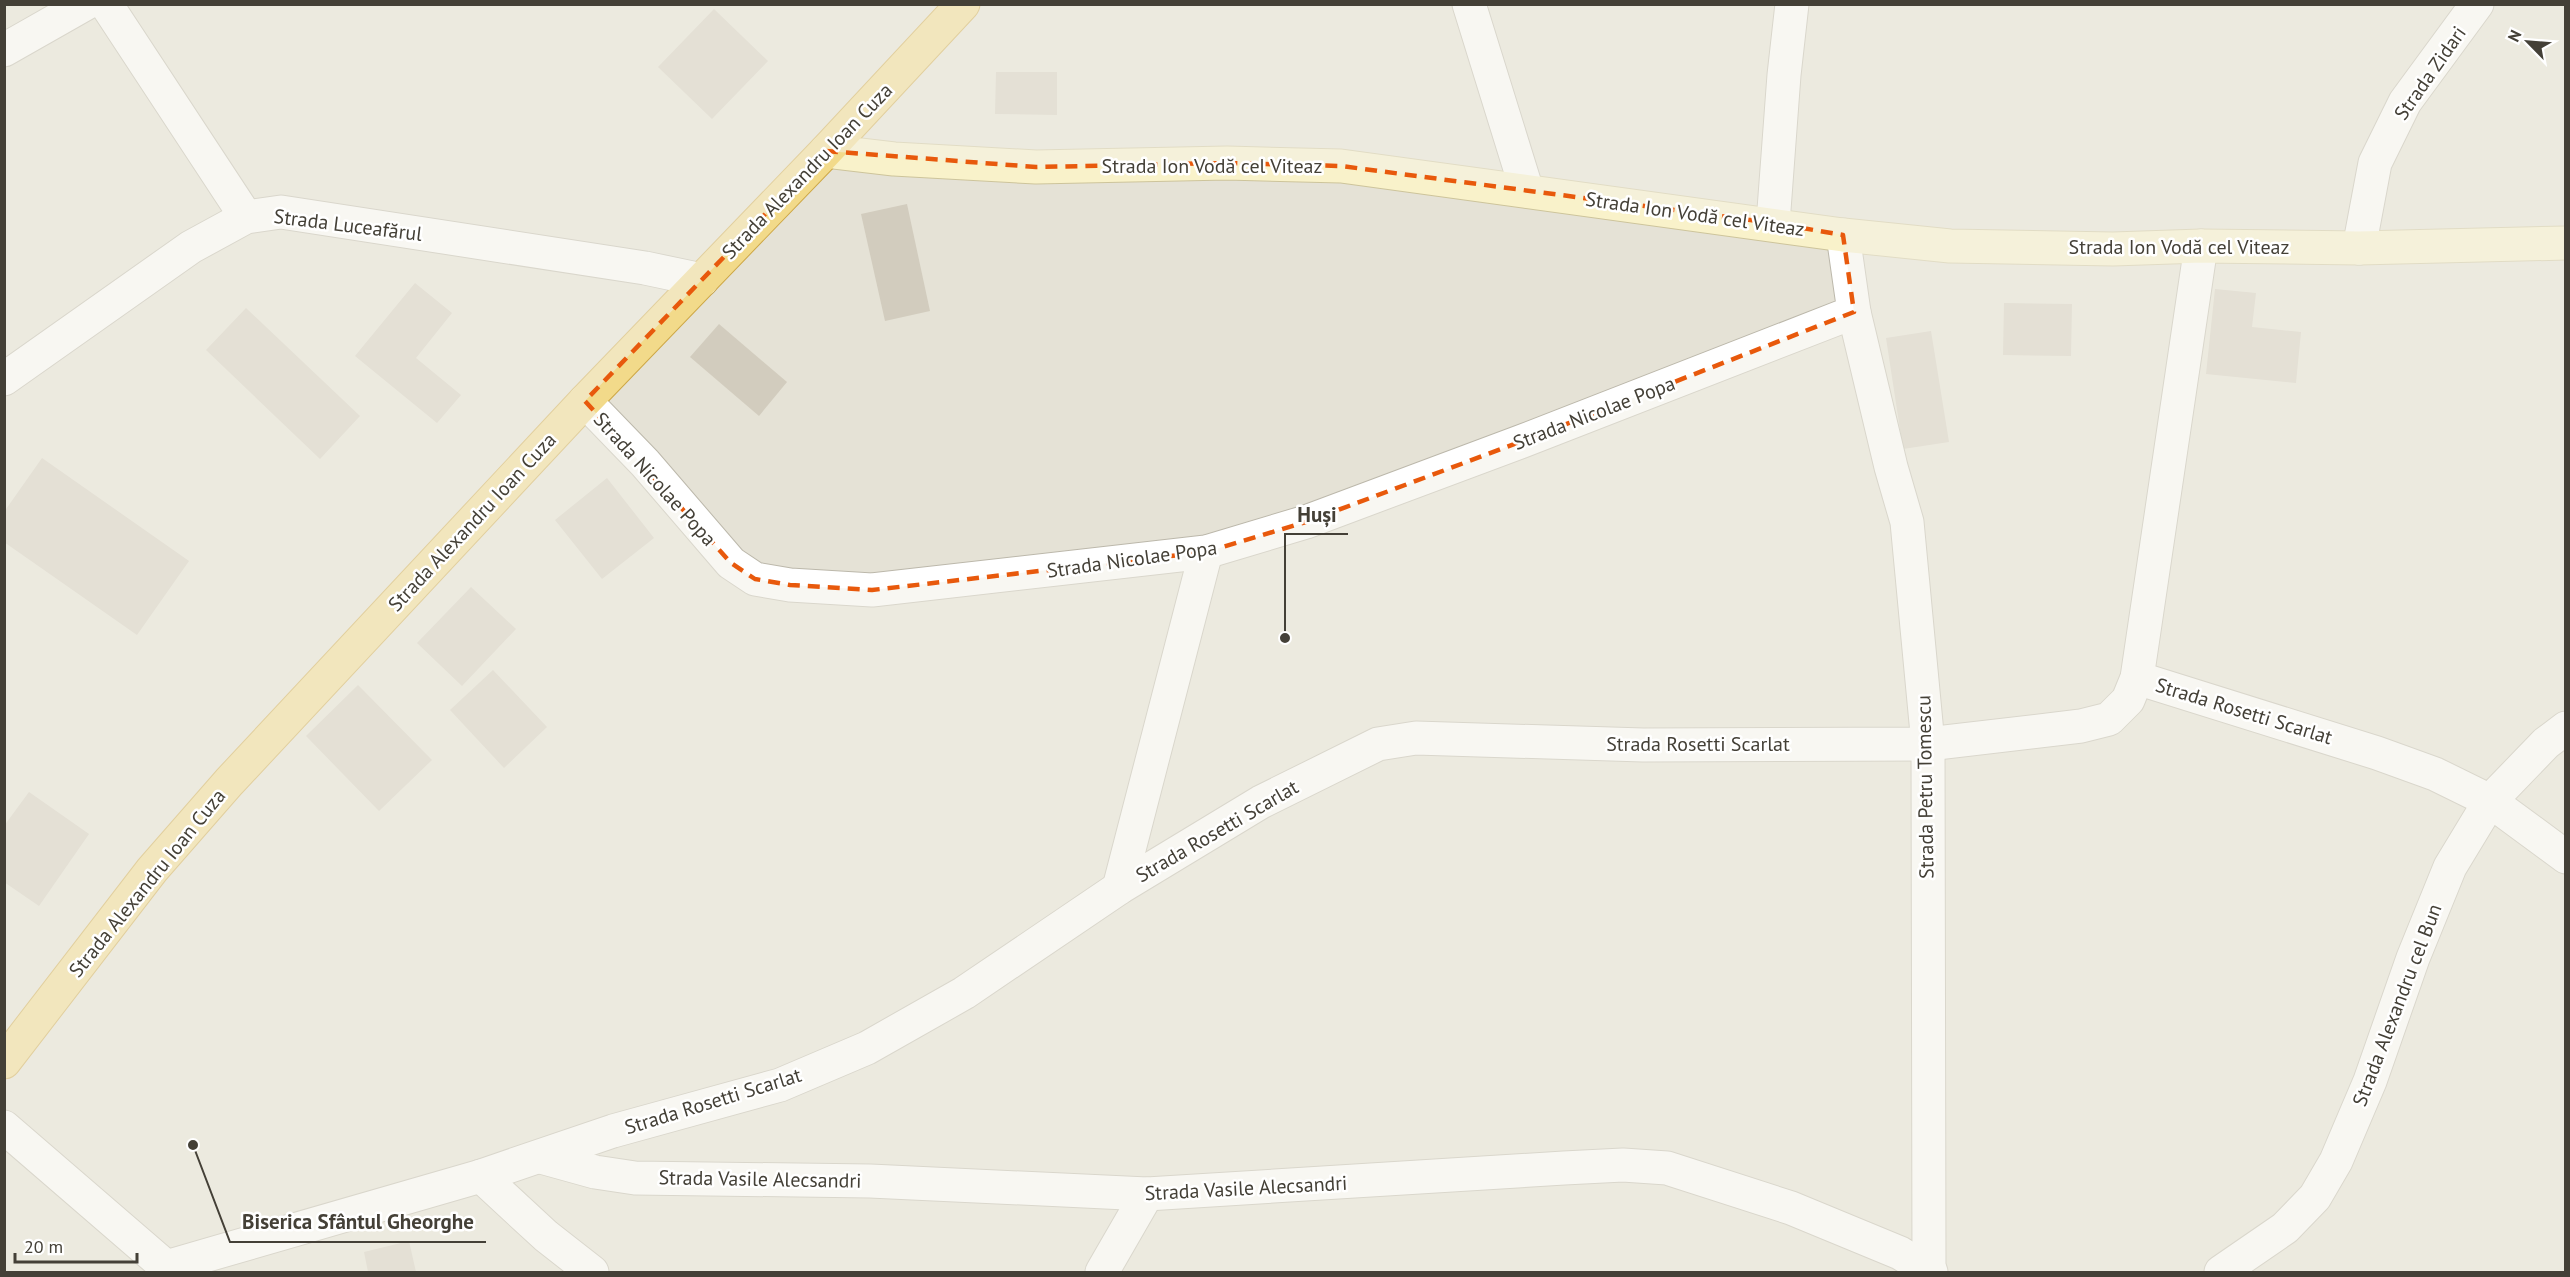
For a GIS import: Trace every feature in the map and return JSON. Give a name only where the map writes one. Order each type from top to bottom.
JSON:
[{"type":"highway","name":"Strada Alexandru Ioan Cuza","points":[[4,1062],[159,862],[229,782],[585,401],[826,151],[963,4]]},
{"type":"main road","name":"Strada Ion Vodă cel Viteaz","points":[[826,151],[894,159],[1036,167],[1227,163],[1341,166],[1773,223],[1843,235],[1950,246],[2113,249],[2201,246],[2360,248],[2565,243]]},
{"type":"street","points":[[4,50],[35,17],[85,4]]},
{"type":"street","points":[[106,4],[246,217]]},
{"type":"street","points":[[1469,4],[1527,191]]},
{"type":"street","points":[[1773,223],[1784,75],[1792,4]]},
{"type":"street","name":"Strada Zidari","points":[[2360,248],[2375,164],[2405,102],[2477,4]]},
{"type":"street","name":"Strada Luceafărul","points":[[4,379],[191,247],[246,217],[281,212],[645,268],[702,280]]},
{"type":"street","points":[[1843,235],[1854,312]]},
{"type":"street","points":[[2137,678],[2201,246]]},
{"type":"street","name":"Strada Nicolae Popa","points":[[585,401],[645,463],[731,562],[755,579],[790,585],[872,590],[1206,552],[1306,522],[1854,312]]},
{"type":"street","name":"Strada Petru Tomescu","points":[[1854,312],[1891,467],[1907,522],[1928,744],[1930,1271]]},
{"type":"street","points":[[1119,888],[1206,552]]},
{"type":"street","name":"Strada Rosetti Scarlat","points":[[169,1270],[481,1176],[613,1131],[780,1085],[867,1048],[964,993],[1119,888],[1261,802],[1378,744],[1416,738],[1643,745],[1928,744],[2081,726],[2109,719],[2128,700],[2137,678],[2377,753],[2435,774],[2490,801],[2565,856]]},
{"type":"street","name":"Strada Alexandru cel Bun","points":[[2221,1272],[2285,1228],[2315,1197],[2336,1161],[2370,1082],[2413,958],[2450,867],[2490,801],[2546,743],[2565,728]]},
{"type":"street","points":[[4,1127],[169,1270]]},
{"type":"street","name":"Strada Vasile Alecsandri","points":[[541,1157],[595,1172],[635,1178],[870,1181],[1147,1194],[1623,1165],[1667,1168],[1791,1208],[1900,1253],[1930,1271]]},
{"type":"street","points":[[481,1176],[546,1236],[592,1272]]},
{"type":"street","points":[[1102,1272],[1147,1194]]},
{"type":"highlighted area","points":[[826,151],[1036,167],[1227,163],[1341,166],[1773,223],[1843,235],[1854,312],[1520,442],[1306,522],[1206,552],[872,590],[790,585],[755,579],[731,563],[585,401]]},
{"type":"shaded area","points":[[5,5],[2565,5],[2565,1272],[5,1272]]},
{"type":"building","points":[[714,9],[768,61],[712,119],[658,67]]},
{"type":"building","points":[[996,72],[1057,72],[1057,115],[995,114]]},
{"type":"building","points":[[907,204],[930,311],[885,321],[861,214]]},
{"type":"building","points":[[415,283],[452,313],[416,358],[461,395],[437,423],[355,356]]},
{"type":"building","points":[[2215,289],[2256,293],[2252,327],[2301,332],[2296,383],[2206,374]]},
{"type":"building","points":[[2004,303],[2072,304],[2071,356],[2003,355]]},
{"type":"building","points":[[246,308],[360,416],[320,459],[206,350]]},
{"type":"building","points":[[719,324],[787,382],[759,416],[690,357]]},
{"type":"building","points":[[1931,331],[1949,442],[1903,449],[1886,338]]},
{"type":"building","points":[[42,458],[189,561],[137,635],[4,542],[4,512]]},
{"type":"building","points":[[607,478],[654,538],[602,579],[555,520]]},
{"type":"building","points":[[471,587],[516,629],[462,686],[417,643]]},
{"type":"building","points":[[493,670],[547,727],[504,768],[450,710]]},
{"type":"building","points":[[358,685],[432,760],[379,811],[306,736]]},
{"type":"building","points":[[29,792],[89,834],[39,906],[4,882],[4,826]]},
{"type":"building","points":[[409,1241],[416,1272],[368,1272],[364,1252]]},
{"type":"place","name":"Huși","points":[[1285,638]]},
{"type":"place","name":"Biserica Sfântul Gheorghe","points":[[193,1145]]}]
